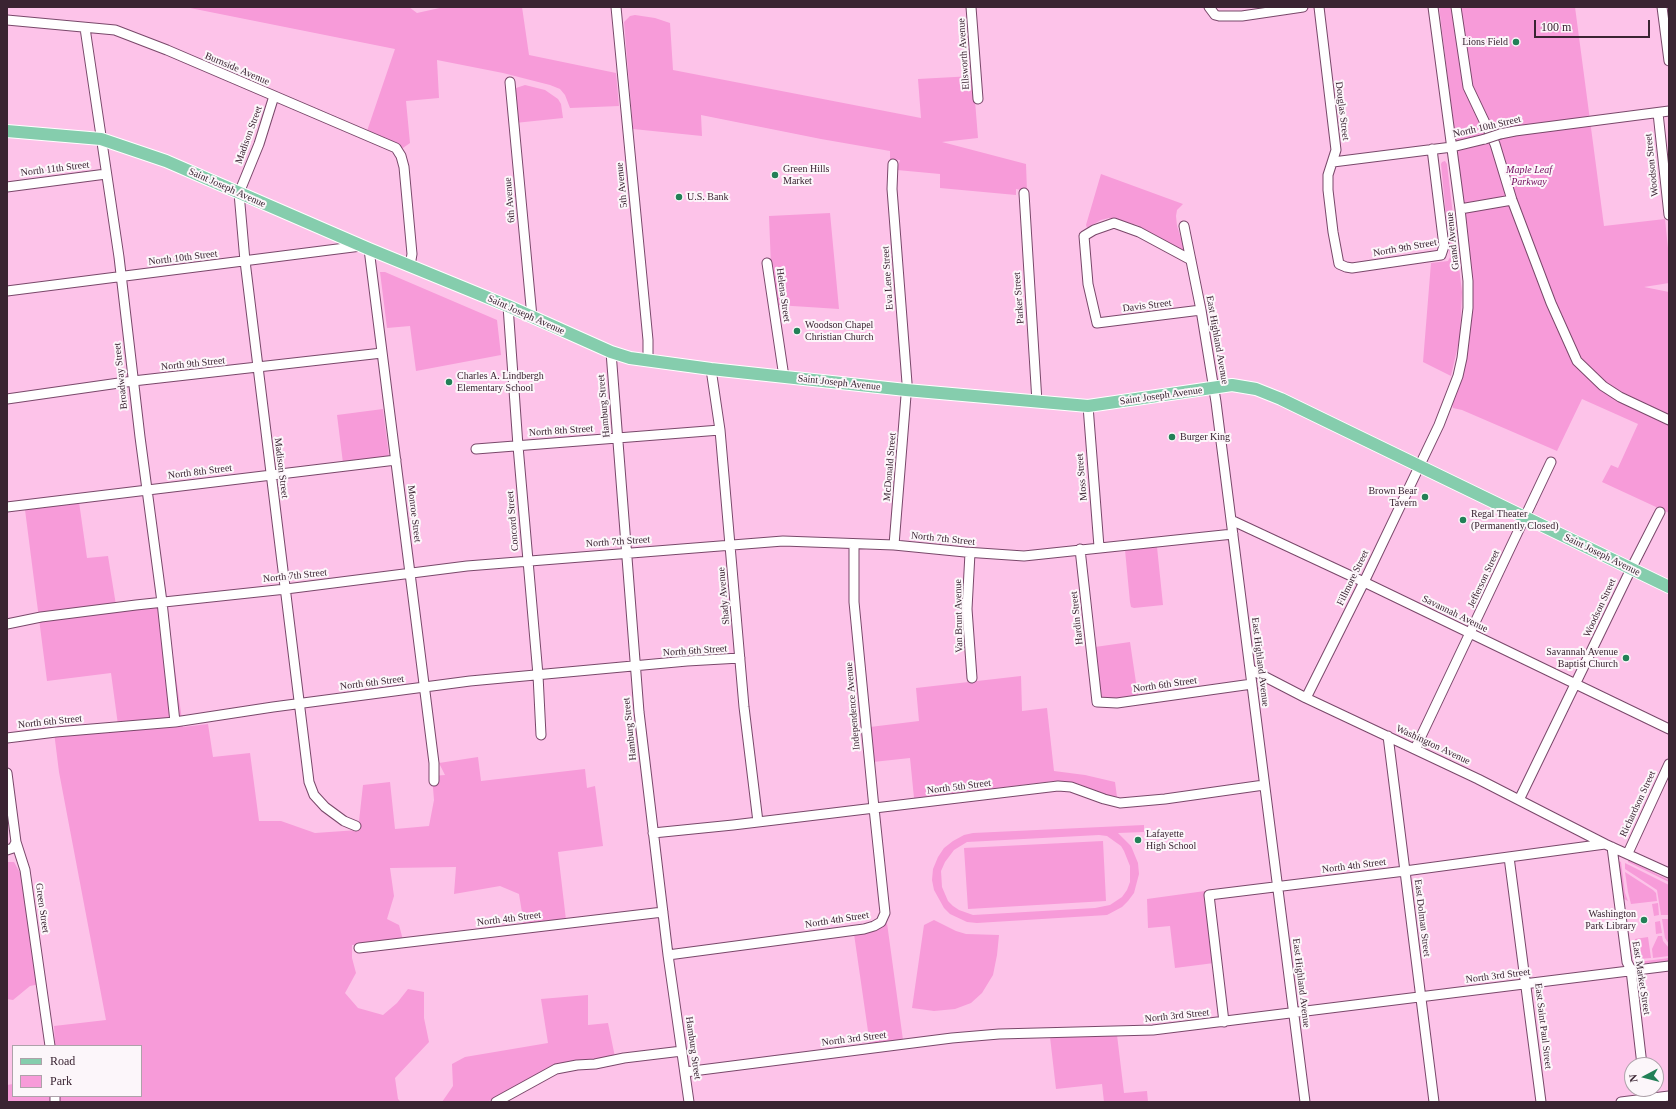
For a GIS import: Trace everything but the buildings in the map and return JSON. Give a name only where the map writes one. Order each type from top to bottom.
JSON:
[{"type":"main road","name":"Saint Joseph Avenue","points":[[7,131],[101,139],[166,161],[410,266],[508,306],[611,352],[630,358],[711,369],[906,390],[1088,406],[1232,385],[1256,389],[1281,399],[1669,587]]},
{"type":"street","name":"5th Avenue","points":[[616,7],[648,340],[648,361]]},
{"type":"street","name":"Ellsworth Avenue","points":[[971,7],[978,99]]},
{"type":"street","points":[[1209,7],[1215,15],[1233,16],[1303,7]]},
{"type":"street","name":"Douglas Street","points":[[1319,7],[1336,150],[1328,175],[1328,190],[1333,232],[1339,264]]},
{"type":"street","name":"Grand Avenue","points":[[1419,466],[1446,409],[1458,376],[1464,343],[1468,281],[1433,7]]},
{"type":"street","points":[[1456,7],[1468,87],[1495,144],[1512,200],[1551,303],[1577,361],[1603,386],[1620,397],[1669,420]]},
{"type":"street","points":[[1662,7],[1669,61]]},
{"type":"street","name":"Burnside Avenue","points":[[7,20],[115,30],[396,148],[401,156],[404,167],[412,254],[410,266]]},
{"type":"street","name":"Broadway Street","points":[[85,28],[121,277],[162,602],[175,722]]},
{"type":"street","name":"6th Avenue","points":[[510,82],[532,317]]},
{"type":"street","name":"Madison Street","points":[[274,96],[258,144],[239,193],[245,261],[309,782],[314,795],[325,807],[344,821],[356,826]]},
{"type":"street","name":"North 10th Street","points":[[1333,162],[1452,147],[1485,140],[1500,134],[1515,131],[1669,111]]},
{"type":"street","name":"Woodson Street","points":[[1658,113],[1669,215]]},
{"type":"street","name":"North 9th Street","points":[[1339,264],[1352,268],[1441,255],[1444,246],[1432,149]]},
{"type":"street","name":"Eva Lene Street","points":[[893,164],[892,189],[906,390]]},
{"type":"street","name":"North 11th Street","points":[[7,186],[106,174]]},
{"type":"street","name":"Parker Street","points":[[1024,193],[1037,402]]},
{"type":"street","points":[[1460,209],[1512,200]]},
{"type":"street","name":"Davis Street","points":[[1191,260],[1139,232],[1114,223],[1094,230],[1084,236],[1088,284],[1097,323],[1201,310]]},
{"type":"street","name":"East Highland Avenue","points":[[1184,226],[1201,310],[1214,388],[1305,1102]]},
{"type":"street","name":"North 10th Street","points":[[7,291],[366,247]]},
{"type":"street","name":"Monroe Street","points":[[366,247],[382,353],[425,687],[434,763],[434,781]]},
{"type":"street","name":"Helena Street","points":[[767,263],[784,377]]},
{"type":"street","name":"Concord Street","points":[[508,306],[527,560],[538,675],[541,735]]},
{"type":"street","name":"Hamburg Street","points":[[611,352],[640,720],[668,955],[689,1102]]},
{"type":"street","name":"North 9th Street","points":[[7,399],[133,381],[382,353]]},
{"type":"street","name":"Shady Avenue","points":[[711,369],[720,430],[744,707],[758,822]]},
{"type":"street","name":"McDonald Street","points":[[894,545],[906,390]]},
{"type":"street","name":"Moss Street","points":[[1088,406],[1099,547]]},
{"type":"street","name":"North 8th Street","points":[[476,450],[720,430]]},
{"type":"street","name":"North 8th Street","points":[[7,507],[396,460]]},
{"type":"street","name":"Jefferson Street","points":[[1415,749],[1551,462]]},
{"type":"street","name":"Fillmore Street","points":[[1306,698],[1364,582],[1419,466]]},
{"type":"street","name":"Woodson Street","points":[[1519,800],[1660,512]]},
{"type":"street","name":"Savannah Avenue","points":[[1231,520],[1364,582],[1669,729]]},
{"type":"street","name":"North 7th Street","points":[[7,624],[42,617],[162,602],[286,589],[467,566],[527,560],[783,541],[894,545],[970,553],[1024,556],[1233,534]]},
{"type":"street","name":"Independence Avenue","points":[[854,544],[854,602],[880,866]]},
{"type":"street","name":"Hardin Street","points":[[1080,549],[1096,686]]},
{"type":"street","name":"Van Brunt Avenue","points":[[970,553],[968,614],[972,678]]},
{"type":"street","name":"North 6th Street","points":[[7,738],[56,732],[175,722],[470,681],[636,667],[687,661],[740,658]]},
{"type":"street","name":"Washington Avenue","points":[[1250,669],[1306,698],[1415,749],[1609,845]]},
{"type":"street","name":"North 6th Street","points":[[1096,686],[1097,702],[1117,703],[1252,684]]},
{"type":"street","name":"East Dolman Street","points":[[1388,736],[1434,1102]]},
{"type":"street","name":"Richardson Street","points":[[1628,853],[1669,764]]},
{"type":"street","name":"Green Street","points":[[7,773],[16,842],[25,870],[50,1045]]},
{"type":"street","name":"North 5th Street","points":[[653,833],[1058,786],[1071,787],[1120,803],[1165,799],[1264,785]]},
{"type":"street","points":[[7,850],[13,848],[16,842]]},
{"type":"street","name":"North 4th Street","points":[[1224,1022],[1209,895],[1609,845],[1628,853]]},
{"type":"street","name":"East Market Street","points":[[1609,845],[1627,962],[1631,970],[1641,1057]]},
{"type":"street","points":[[1628,853],[1669,873]]},
{"type":"street","name":"East Saint Paul Street","points":[[1509,857],[1541,1102]]},
{"type":"street","name":"North 4th Street","points":[[668,955],[864,929],[874,926],[881,922],[885,913],[880,866]]},
{"type":"street","name":"North 4th Street","points":[[359,948],[663,912]]},
{"type":"street","name":"North 3rd Street","points":[[685,1072],[952,1038],[999,1034],[1153,1030],[1421,998],[1669,966]]},
{"type":"street","points":[[496,1102],[556,1069],[577,1065],[595,1064],[624,1058],[682,1051]]},
{"type":"street","points":[[1621,1102],[1647,1100],[1669,1096]]},
{"type":"green space","points":[[185,7],[409,7],[417,13],[444,7],[522,7],[529,55],[616,73],[619,106],[570,108],[565,95],[560,89],[550,85],[503,73],[437,60],[439,98],[406,101],[410,143],[403,148],[367,131],[395,49]]},
{"type":"green space","name":"Maple Leaf Parkway","points":[[1439,7],[1575,7],[1604,226],[1665,219],[1669,258],[1669,283],[1644,287],[1669,292],[1669,513],[1602,482],[1611,465],[1618,468],[1638,424],[1582,399],[1557,451],[1462,410],[1453,408],[1452,404],[1463,369],[1468,343],[1472,294],[1472,272]]},
{"type":"green space","points":[[635,15],[655,18],[670,23],[673,70],[921,118],[918,79],[973,76],[978,138],[942,142],[1026,164],[1027,191],[1016,189],[1016,195],[940,188],[940,174],[897,170],[900,160],[890,159],[890,151],[701,115],[702,136],[633,129],[624,22],[630,16]]},
{"type":"green space","points":[[525,85],[545,90],[558,99],[561,104],[563,118],[515,123],[513,93],[516,88]]},
{"type":"green space","points":[[1445,161],[1447,164],[1462,292],[1460,337],[1451,376],[1423,362],[1431,263],[1448,261],[1450,257],[1441,164]]},
{"type":"green space","points":[[1101,174],[1183,204],[1177,210],[1176,216],[1177,226],[1186,253],[1137,225],[1109,218],[1101,220],[1087,228],[1086,225]]},
{"type":"green space","points":[[830,213],[839,309],[777,305],[771,266],[769,216]]},
{"type":"green space","points":[[380,272],[385,272],[497,320],[501,355],[416,371],[410,326],[387,328]]},
{"type":"green space","points":[[383,409],[389,456],[386,458],[343,463],[337,415]]},
{"type":"green space","points":[[24,502],[79,502],[87,558],[108,556],[116,605],[165,598],[183,727],[208,724],[213,757],[250,753],[259,821],[281,821],[315,833],[358,830],[363,785],[390,782],[395,829],[429,826],[434,800],[432,776],[445,775],[439,763],[478,757],[481,781],[585,769],[587,788],[595,786],[603,846],[558,852],[566,920],[524,925],[519,894],[500,886],[454,894],[456,867],[390,868],[394,896],[387,919],[399,925],[403,940],[352,945],[352,958],[356,973],[345,993],[358,1008],[383,1015],[397,1003],[408,989],[424,992],[424,1018],[429,1042],[395,1078],[398,1099],[401,1102],[59,1102],[58,1097],[142,1097],[142,1045],[55,1045],[54,1026],[106,1020],[59,772],[54,732],[118,725],[111,673],[47,681]]},
{"type":"green space","points":[[1157,547],[1163,605],[1131,607],[1125,550]]},
{"type":"green space","points":[[1130,642],[1138,696],[1121,699],[1102,698],[1100,694],[1095,647]]},
{"type":"green space","points":[[1021,676],[1022,711],[1047,708],[1054,771],[1085,775],[1115,782],[1117,797],[1106,795],[1076,783],[1054,781],[914,798],[910,758],[873,762],[870,727],[919,721],[916,688]]},
{"type":"green space","points":[[1144,825],[1144,832],[1118,833],[1131,846],[1138,863],[1139,874],[1134,893],[1122,907],[1107,915],[977,923],[967,922],[950,914],[944,908],[934,890],[932,880],[933,869],[944,848],[964,835],[973,833]],"holes":[[[1099,835],[1107,836],[1121,846],[1130,866],[1130,882],[1127,890],[1122,897],[1110,905],[1095,908],[973,915],[953,906],[948,901],[942,887],[941,871],[945,862],[954,850],[967,842]]]},
{"type":"green space","points":[[1103,841],[1106,901],[968,909],[964,848]]},
{"type":"green space","points":[[1617,860],[1621,862],[1625,893],[1628,901],[1622,898]]},
{"type":"green space","points":[[1628,860],[1669,880],[1669,882],[1628,862]]},
{"type":"green space","points":[[7,862],[14,862],[23,878],[40,984],[30,986],[13,1000],[7,999]]},
{"type":"green space","points":[[1625,863],[1669,885],[1669,915],[1661,915],[1657,890],[1625,869]]},
{"type":"green space","points":[[1625,872],[1653,890],[1656,893],[1657,901],[1631,904]]},
{"type":"green space","points":[[1205,891],[1214,963],[1175,968],[1170,926],[1148,928],[1147,899]]},
{"type":"green space","points":[[1658,903],[1659,915],[1654,916],[1652,904]]},
{"type":"green space","points":[[1662,919],[1669,919],[1669,944],[1665,938]]},
{"type":"green space","points":[[934,920],[956,931],[966,934],[999,935],[993,975],[982,993],[971,1003],[955,1009],[934,1011],[912,1008],[924,925]]},
{"type":"green space","points":[[1660,921],[1662,933],[1656,934],[1655,922]]},
{"type":"green space","points":[[887,923],[903,1040],[870,1045],[854,934],[874,931]]},
{"type":"green space","points":[[1658,936],[1662,936],[1663,941],[1669,948],[1669,956],[1653,958],[1652,949]]},
{"type":"green space","points":[[1648,937],[1651,958],[1638,959],[1635,939]]},
{"type":"green space","points":[[1669,958],[1669,961],[1634,965],[1630,963]]},
{"type":"green space","points":[[588,995],[588,1025],[608,1023],[615,1057],[541,1075],[487,1102],[442,1102],[453,1086],[452,1064],[465,1057],[548,1043],[541,999]]},
{"type":"green space","points":[[1117,1035],[1124,1093],[1147,1091],[1148,1102],[1104,1102],[1102,1084],[1056,1089],[1050,1037]]},
{"type":"green space","points":[[12,1084],[12,1097],[51,1097],[52,1102],[7,1102],[7,1085]]},
{"type":"place","name":"Lions Field","points":[[1516,42]]},
{"type":"place","name":"Green Hills Market","points":[[775,175]]},
{"type":"place","name":"U.S. Bank","points":[[679,197]]},
{"type":"place","name":"Woodson Chapel Christian Church","points":[[797,331]]},
{"type":"place","name":"Charles A. Lindbergh Elementary School","points":[[449,382]]},
{"type":"place","name":"Burger King","points":[[1172,437]]},
{"type":"place","name":"Brown Bear Tavern","points":[[1425,497]]},
{"type":"place","name":"Regal Theater (Permanently Closed)","points":[[1463,520]]},
{"type":"place","name":"Savannah Avenue Baptist Church","points":[[1626,658]]},
{"type":"place","name":"Lafayette High School","points":[[1138,840]]},
{"type":"place","name":"Washington Park Library","points":[[1644,920]]}]
